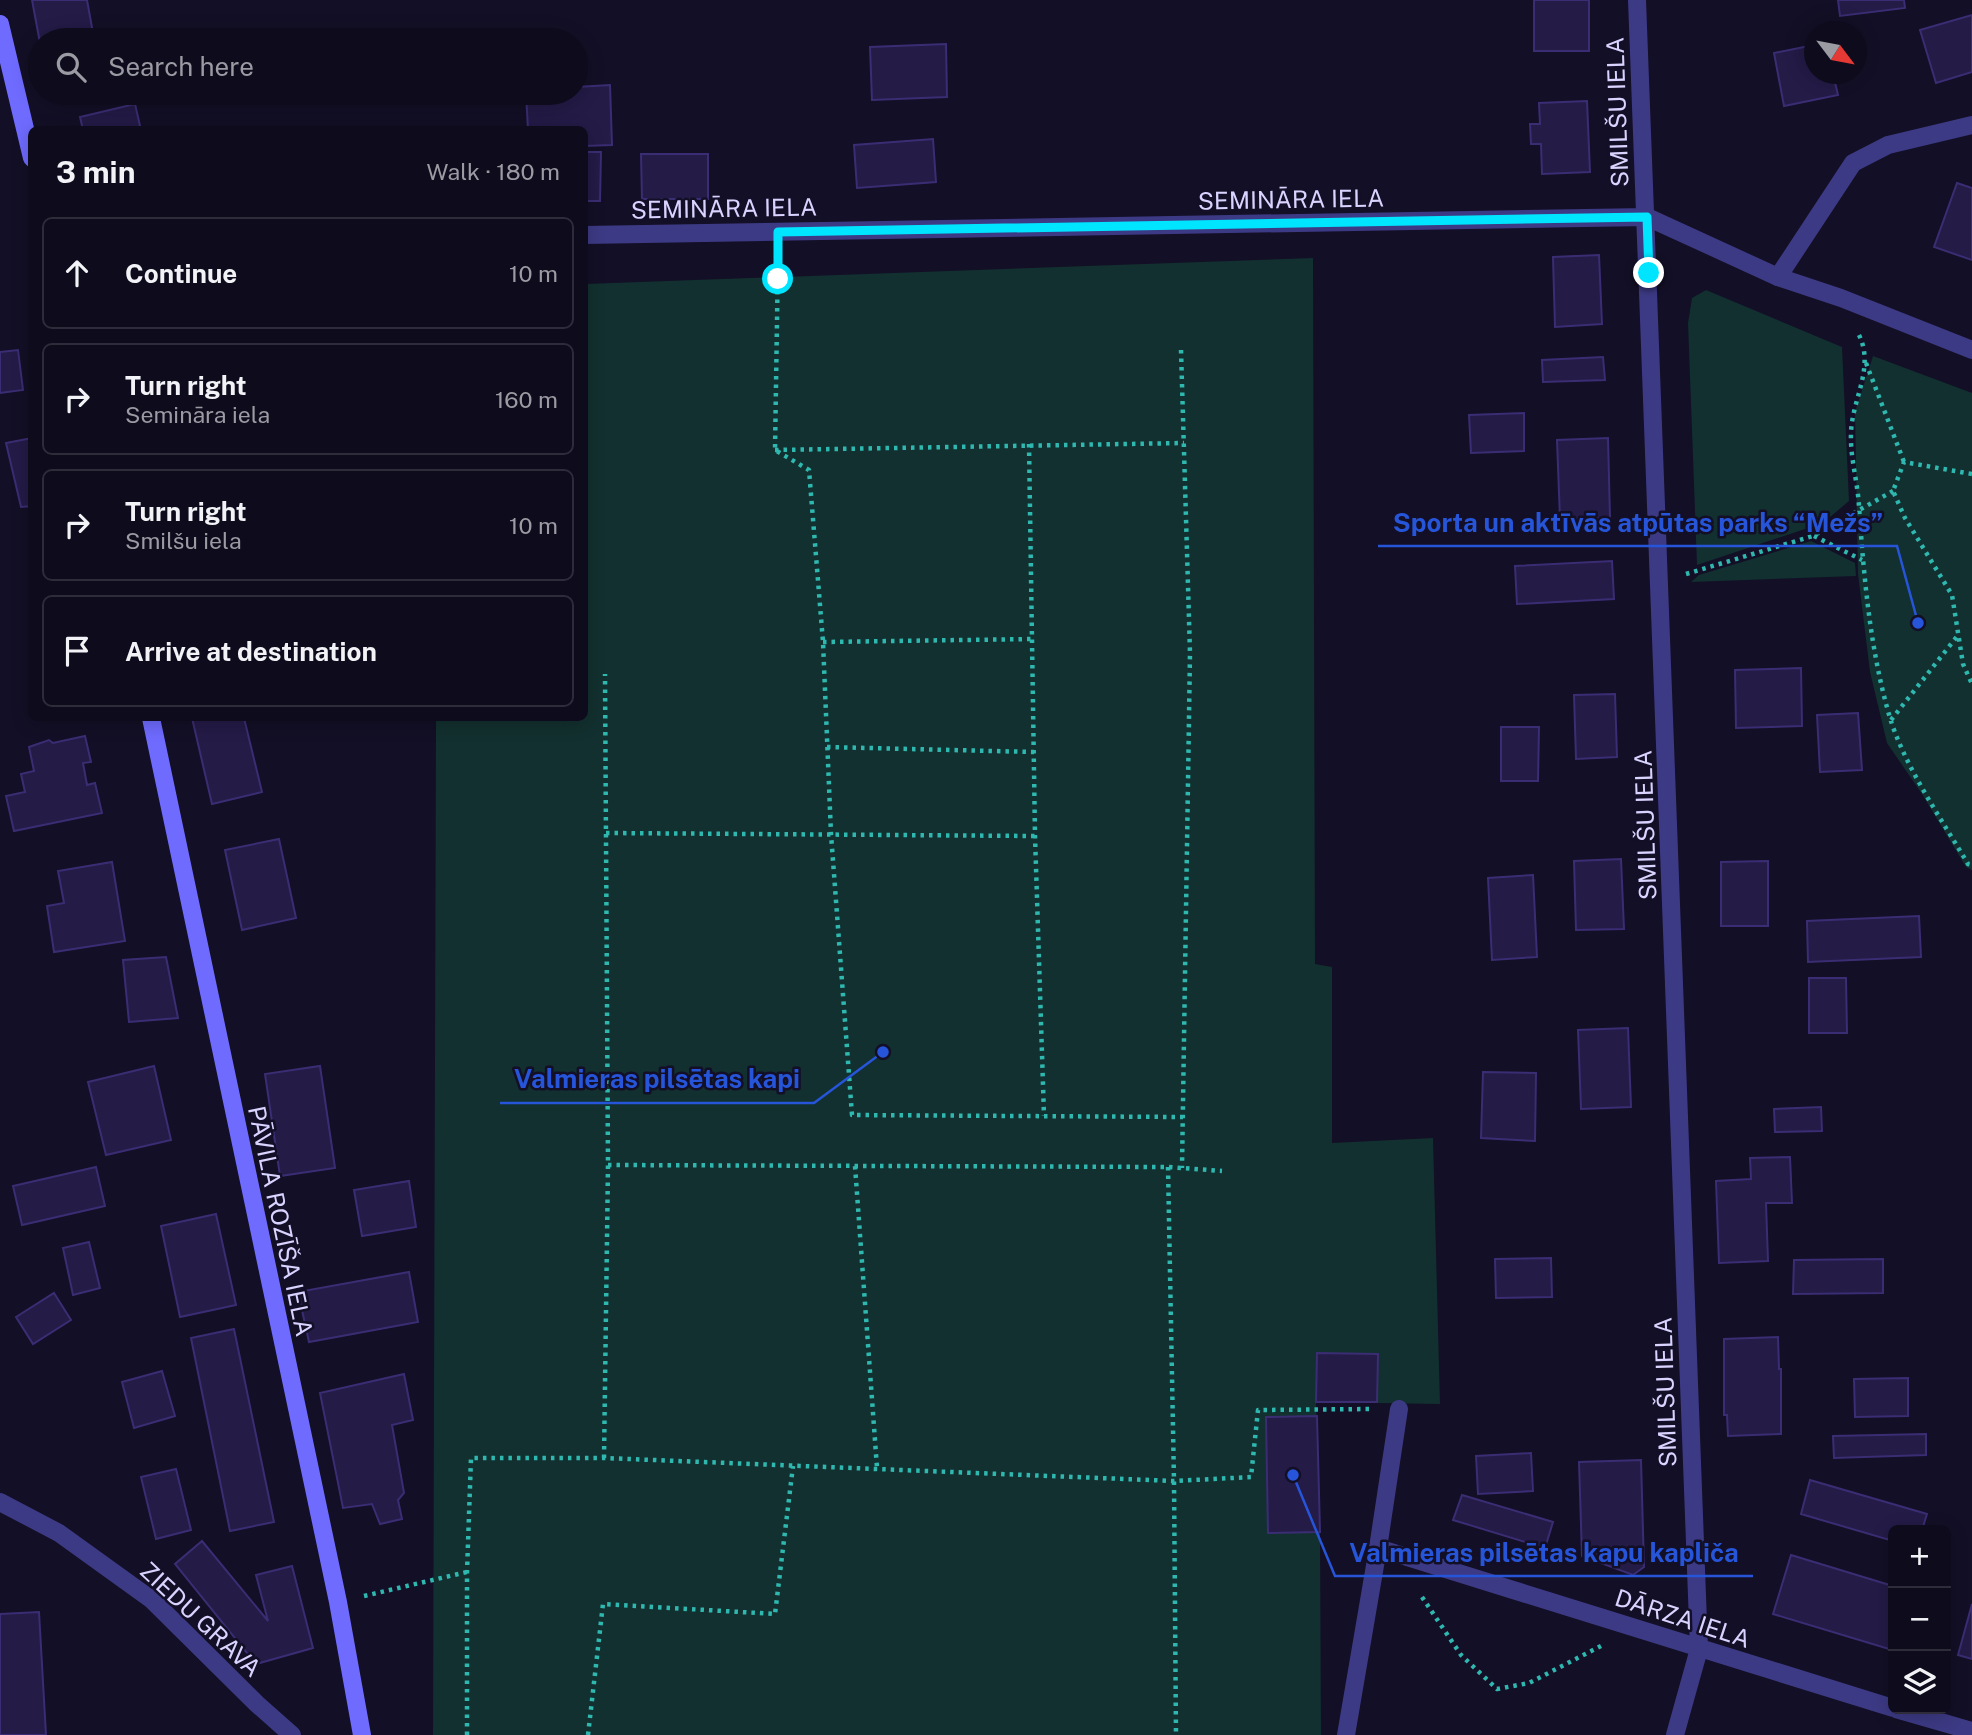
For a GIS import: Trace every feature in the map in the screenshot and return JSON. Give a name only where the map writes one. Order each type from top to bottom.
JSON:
[{"type":"street","name":"SMILŠU IELA","points":[[1637,0],[1699,1649],[1675,1735]]},
{"type":"street","points":[[0,24],[28,141]]},
{"type":"street","points":[[1778,277],[1853,163],[1888,145],[1972,125]]},
{"type":"street","name":"SEMINĀRA IELA","points":[[588,235],[1647,217],[1778,277],[1841,298],[1972,350]]},
{"type":"street","name":"PĀVILA ROZĪŠA IELA","points":[[152,721],[338,1602],[362,1735]]},
{"type":"street","points":[[1346,1735],[1399,1409]]},
{"type":"street","name":"ZIEDU GRAVA","points":[[0,1502],[59,1533],[152,1600],[292,1735]]},
{"type":"street","name":"DĀRZA IELA","points":[[1378,1548],[1888,1706]]},
{"type":"street","name":"DĀRZA IELA","points":[[1915,1714],[1972,1731]]},
{"type":"path","points":[[775,450],[778,232]]},
{"type":"path","points":[[1686,574],[1813,536],[1893,491],[1904,462],[1866,362],[1861,341],[1841,298]]},
{"type":"path","points":[[1181,350],[1190,653],[1182,1168]]},
{"type":"path","points":[[1866,362],[1851,432],[1862,560],[1876,655],[1891,720],[1928,796],[1968,864],[1972,865]]},
{"type":"path","points":[[775,450],[1184,443]]},
{"type":"path","points":[[1029,444],[1035,836],[1044,1116]]},
{"type":"path","points":[[775,450],[809,470],[823,642],[831,834],[852,1115],[1183,1117]]},
{"type":"path","points":[[1904,462],[1972,474]]},
{"type":"path","points":[[1893,491],[1905,518],[1952,595],[1963,664],[1972,684]]},
{"type":"path","points":[[1813,536],[1862,560]]},
{"type":"path","points":[[1891,720],[1960,633]]},
{"type":"path","points":[[823,642],[1032,639]]},
{"type":"path","points":[[604,1458],[608,1165],[605,674]]},
{"type":"path","points":[[827,747],[1034,751]]},
{"type":"path","points":[[606,833],[1035,836]]},
{"type":"path","points":[[608,1165],[1168,1167],[1223,1171]]},
{"type":"path","points":[[855,1166],[877,1468]]},
{"type":"path","points":[[1168,1167],[1174,1481],[1175,1735]]},
{"type":"path","points":[[467,1735],[467,1572],[471,1458],[604,1458],[1174,1481],[1251,1477],[1258,1410],[1399,1409]]},
{"type":"path","points":[[588,1735],[603,1604],[775,1614],[793,1466]]},
{"type":"path","points":[[353,1599],[467,1572]]},
{"type":"path","points":[[1422,1597],[1461,1655],[1497,1689],[1530,1683],[1607,1643]]},
{"type":"green space","points":[[1313,258],[1315,964],[1332,967],[1332,1143],[1433,1138],[1440,1404],[1316,1402],[1321,1735],[433,1735],[436,721],[588,721],[588,284]]},
{"type":"green space","points":[[1706,290],[1842,347],[1849,501],[1823,523],[1697,565],[1688,323],[1692,298]]},
{"type":"green space","points":[[1873,356],[1972,393],[1972,870],[1966,867],[1922,794],[1887,743],[1870,672],[1858,574],[1855,412]]},
{"type":"green space","points":[[1811,541],[1855,563],[1856,576],[1691,582],[1699,575]]},
{"type":"building","points":[[32,0],[87,0],[92,28],[37,28]]},
{"type":"building","points":[[1534,0],[1589,0],[1589,51],[1534,51]]},
{"type":"building","points":[[1838,0],[1904,0],[1905,8],[1840,16]]},
{"type":"building","points":[[1972,15],[1972,72],[1936,83],[1920,30]]},
{"type":"building","points":[[946,44],[947,97],[872,100],[870,47]]},
{"type":"building","points":[[1804,47],[1804,84],[1835,84],[1838,95],[1784,106],[1774,53]]},
{"type":"building","points":[[610,85],[612,145],[588,146],[588,126],[528,126],[527,105],[588,105],[588,86]]},
{"type":"building","points":[[1587,101],[1590,172],[1542,174],[1541,144],[1531,144],[1530,124],[1540,124],[1539,103]]},
{"type":"building","points":[[135,105],[140,126],[82,126],[80,117]]},
{"type":"building","points":[[933,139],[936,182],[857,188],[854,145]]},
{"type":"building","points":[[588,152],[601,152],[600,201],[588,201]]},
{"type":"building","points":[[641,154],[708,154],[708,199],[642,199]]},
{"type":"building","points":[[1957,183],[1972,188],[1972,260],[1934,247]]},
{"type":"building","points":[[1599,255],[1602,324],[1555,327],[1553,257]]},
{"type":"building","points":[[18,350],[23,390],[0,393],[0,352]]},
{"type":"building","points":[[1603,357],[1605,380],[1543,382],[1542,360]]},
{"type":"building","points":[[1524,413],[1524,451],[1471,453],[1469,415]]},
{"type":"building","points":[[1608,438],[1610,518],[1560,519],[1557,440]]},
{"type":"building","points":[[28,439],[28,506],[21,507],[6,443]]},
{"type":"building","points":[[1612,561],[1614,599],[1517,604],[1515,566]]},
{"type":"building","points":[[1801,668],[1802,726],[1736,728],[1735,670]]},
{"type":"building","points":[[1615,694],[1617,757],[1576,759],[1574,695]]},
{"type":"building","points":[[1858,713],[1862,770],[1820,772],[1817,715]]},
{"type":"building","points":[[193,721],[245,721],[262,792],[212,804]]},
{"type":"building","points":[[1501,727],[1539,727],[1538,781],[1501,781]]},
{"type":"building","points":[[85,736],[91,762],[83,763],[87,785],[95,783],[102,813],[14,831],[6,796],[25,792],[21,774],[34,771],[29,747],[49,740],[53,743]]},
{"type":"building","points":[[279,839],[296,918],[242,930],[225,850]]},
{"type":"building","points":[[1621,859],[1624,929],[1576,930],[1574,861]]},
{"type":"building","points":[[1768,861],[1768,926],[1721,926],[1721,862]]},
{"type":"building","points":[[112,862],[125,941],[54,952],[47,906],[64,903],[58,871]]},
{"type":"building","points":[[1533,875],[1537,957],[1492,960],[1488,878]]},
{"type":"building","points":[[1919,916],[1921,957],[1808,962],[1807,921]]},
{"type":"building","points":[[166,957],[178,1018],[129,1022],[123,960]]},
{"type":"building","points":[[1809,978],[1846,978],[1847,1033],[1809,1033]]},
{"type":"building","points":[[1628,1028],[1631,1107],[1581,1109],[1578,1030]]},
{"type":"building","points":[[154,1066],[171,1140],[106,1155],[88,1082]]},
{"type":"building","points":[[320,1066],[335,1168],[280,1176],[265,1074]]},
{"type":"building","points":[[1483,1072],[1536,1073],[1535,1141],[1481,1138]]},
{"type":"building","points":[[1821,1107],[1822,1131],[1775,1132],[1774,1109]]},
{"type":"building","points":[[1790,1157],[1792,1203],[1766,1203],[1768,1261],[1719,1263],[1716,1181],[1751,1179],[1750,1158]]},
{"type":"building","points":[[96,1167],[105,1206],[22,1225],[13,1186]]},
{"type":"building","points":[[409,1181],[416,1227],[362,1236],[354,1190]]},
{"type":"building","points":[[216,1214],[236,1305],[180,1317],[161,1226]]},
{"type":"building","points":[[89,1242],[100,1288],[73,1295],[63,1248]]},
{"type":"building","points":[[1551,1258],[1552,1297],[1496,1298],[1495,1259]]},
{"type":"building","points":[[1883,1259],[1883,1293],[1793,1294],[1794,1260]]},
{"type":"building","points":[[409,1272],[418,1322],[309,1342],[298,1292]]},
{"type":"building","points":[[54,1293],[71,1320],[33,1344],[16,1317]]},
{"type":"building","points":[[234,1329],[274,1522],[230,1531],[191,1338]]},
{"type":"building","points":[[1778,1337],[1781,1434],[1728,1436],[1727,1415],[1724,1415],[1724,1339]]},
{"type":"building","points":[[1317,1353],[1378,1354],[1377,1402],[1316,1402]]},
{"type":"building","points":[[162,1371],[175,1416],[134,1428],[122,1382]]},
{"type":"building","points":[[404,1374],[413,1420],[392,1425],[404,1493],[398,1500],[402,1519],[380,1524],[372,1504],[343,1508],[320,1393]]},
{"type":"building","points":[[1908,1378],[1908,1416],[1855,1417],[1854,1379]]},
{"type":"building","points":[[1317,1416],[1320,1532],[1268,1533],[1266,1417]]},
{"type":"building","points":[[1926,1434],[1926,1455],[1834,1458],[1833,1436]]},
{"type":"building","points":[[1531,1453],[1533,1491],[1478,1494],[1476,1456]]},
{"type":"building","points":[[1641,1460],[1644,1567],[1633,1575],[1582,1556],[1579,1462]]},
{"type":"building","points":[[176,1469],[191,1530],[156,1539],[141,1477]]},
{"type":"building","points":[[1810,1480],[1927,1514],[1924,1525],[1888,1525],[1888,1540],[1801,1514]]},
{"type":"building","points":[[1462,1495],[1553,1522],[1545,1548],[1453,1520]]},
{"type":"building","points":[[202,1541],[268,1621],[256,1575],[292,1566],[313,1648],[256,1664],[175,1564]]},
{"type":"building","points":[[1791,1555],[1888,1584],[1888,1649],[1773,1614]]},
{"type":"building","points":[[1972,1604],[1972,1659],[1958,1655]]},
{"type":"building","points":[[39,1612],[46,1735],[0,1735],[0,1614]]},
{"type":"place","name":"Sporta un aktīvās atpūtas parks “Mežs”","points":[[1918,623]]},
{"type":"place","name":"Valmieras pilsētas kapi","points":[[883,1052]]},
{"type":"place","name":"Valmieras pilsētas kapu kapliča","points":[[1293,1475]]},
{"type":"route","points":[[778,279],[778,232],[1647,217],[1649,273]]}]
